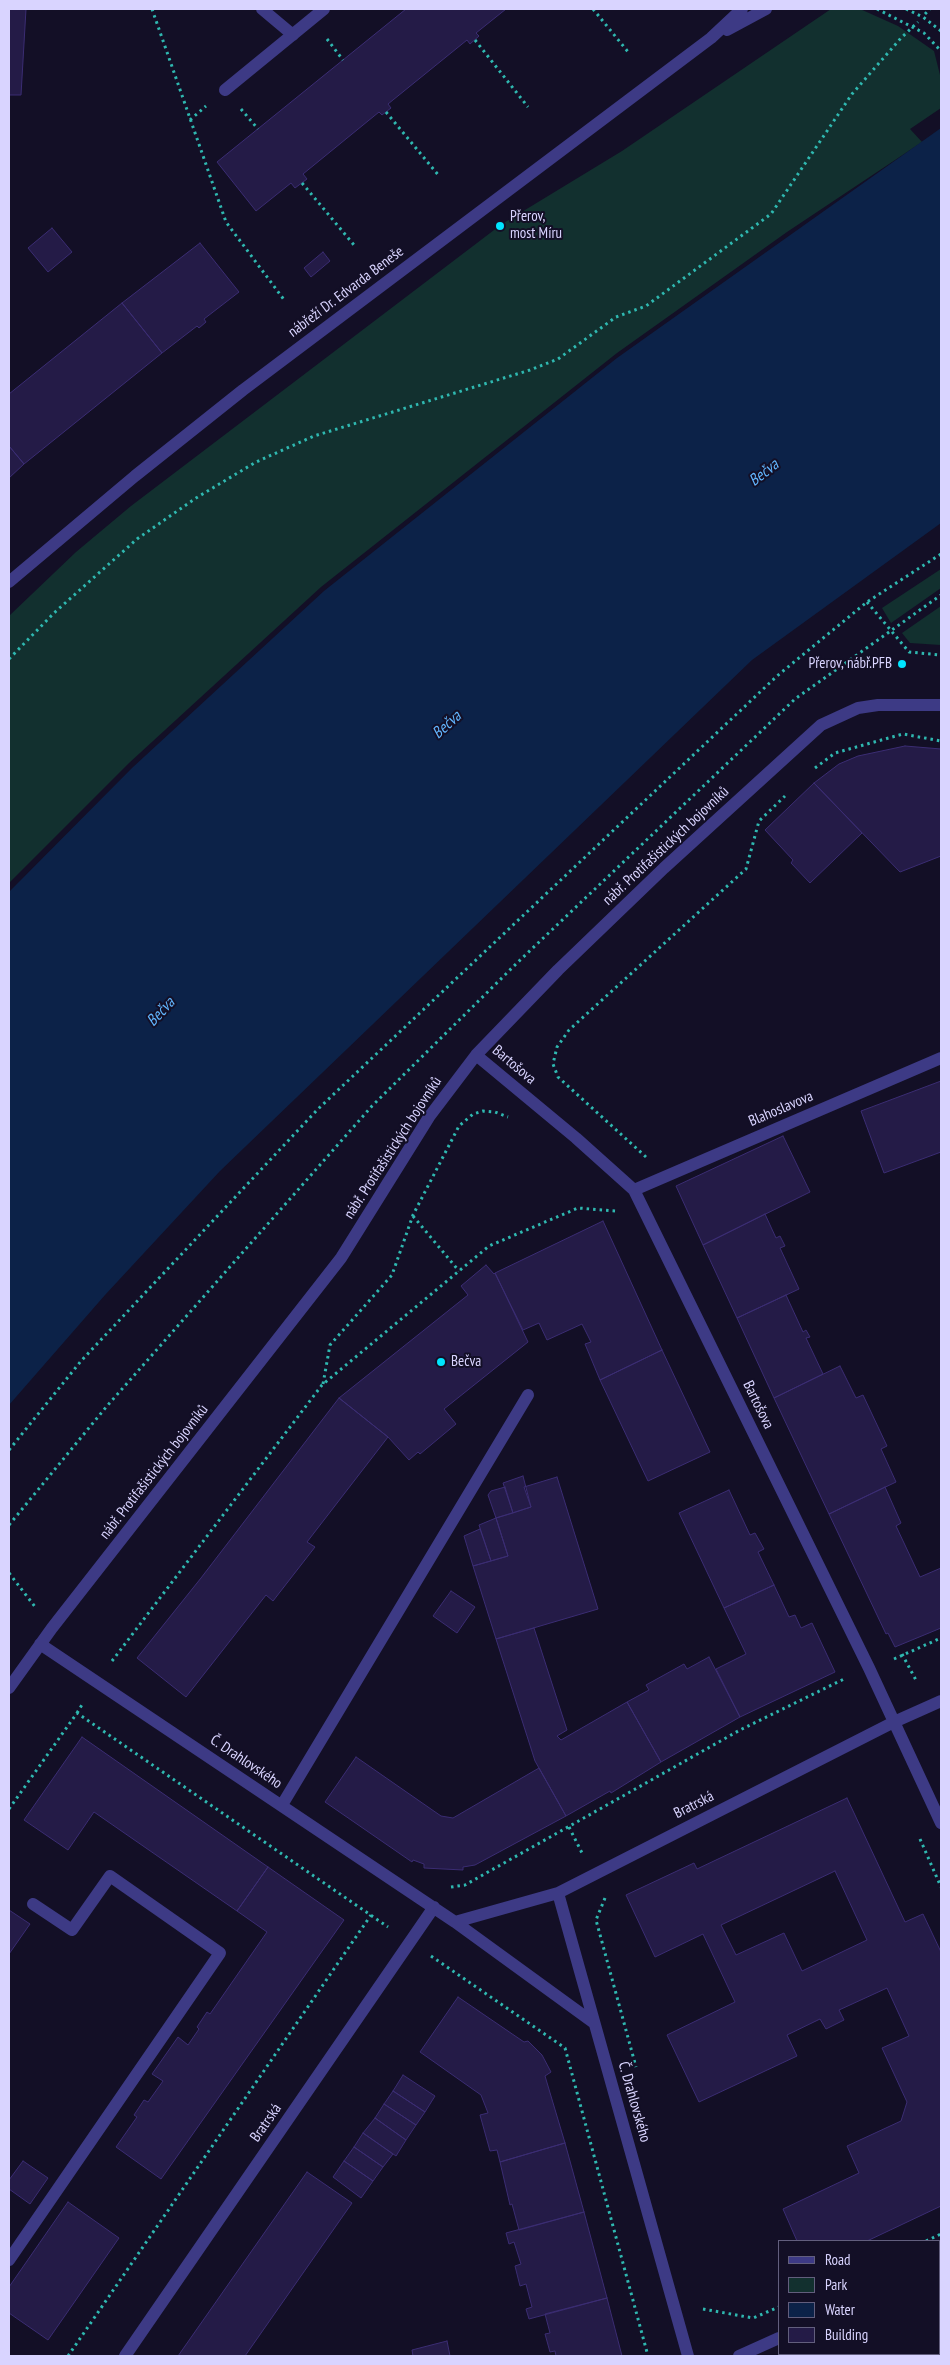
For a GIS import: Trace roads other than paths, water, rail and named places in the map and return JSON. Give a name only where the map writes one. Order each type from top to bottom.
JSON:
[{"type":"street","points":[[262,9],[293,35]]},
{"type":"street","points":[[225,90],[324,9]]},
{"type":"street","name":"nábřeží Dr. Edvarda Beneše","points":[[9,582],[135,476],[244,390],[711,38],[742,9]]},
{"type":"street","name":"nábřeží Dr. Edvarda Beneše","points":[[711,38],[766,9]]},
{"type":"street","name":"nábř. Protifašistických bojovníků","points":[[9,1688],[52,1628],[342,1258],[429,1117],[476,1055],[558,970],[656,875],[821,725],[858,708],[878,705],[941,705]]},
{"type":"street","name":"Bartošova","points":[[476,1055],[576,1138],[634,1190],[894,1722],[941,1823]]},
{"type":"street","name":"Blahoslavova","points":[[634,1190],[941,1058]]},
{"type":"street","points":[[282,1805],[528,1395]]},
{"type":"street","name":"Č. Drahlovského","points":[[40,1644],[455,1922]]},
{"type":"street","name":"Bratrská","points":[[455,1922],[558,1892],[894,1722],[941,1701]]},
{"type":"street","points":[[9,2260],[220,1952],[110,1876],[72,1930],[33,1904]]},
{"type":"street","name":"Č. Drahlovského","points":[[558,1892],[688,2356]]},
{"type":"street","name":"Bratrská","points":[[125,2356],[434,1907]]},
{"type":"street","points":[[455,1922],[594,2023]]},
{"type":"street","points":[[739,2356],[778,2338]]},
{"type":"water","points":[[941,128],[941,523],[752,660],[220,1171],[105,1295],[9,1405],[9,892],[132,768],[324,591],[617,358]]},
{"type":"place","name":"Přerov, most Míru","points":[[500,226]]},
{"type":"place","name":"Přerov, nábř.PFB","points":[[902,664]]},
{"type":"place","name":"Bečva","points":[[441,1362]]}]
